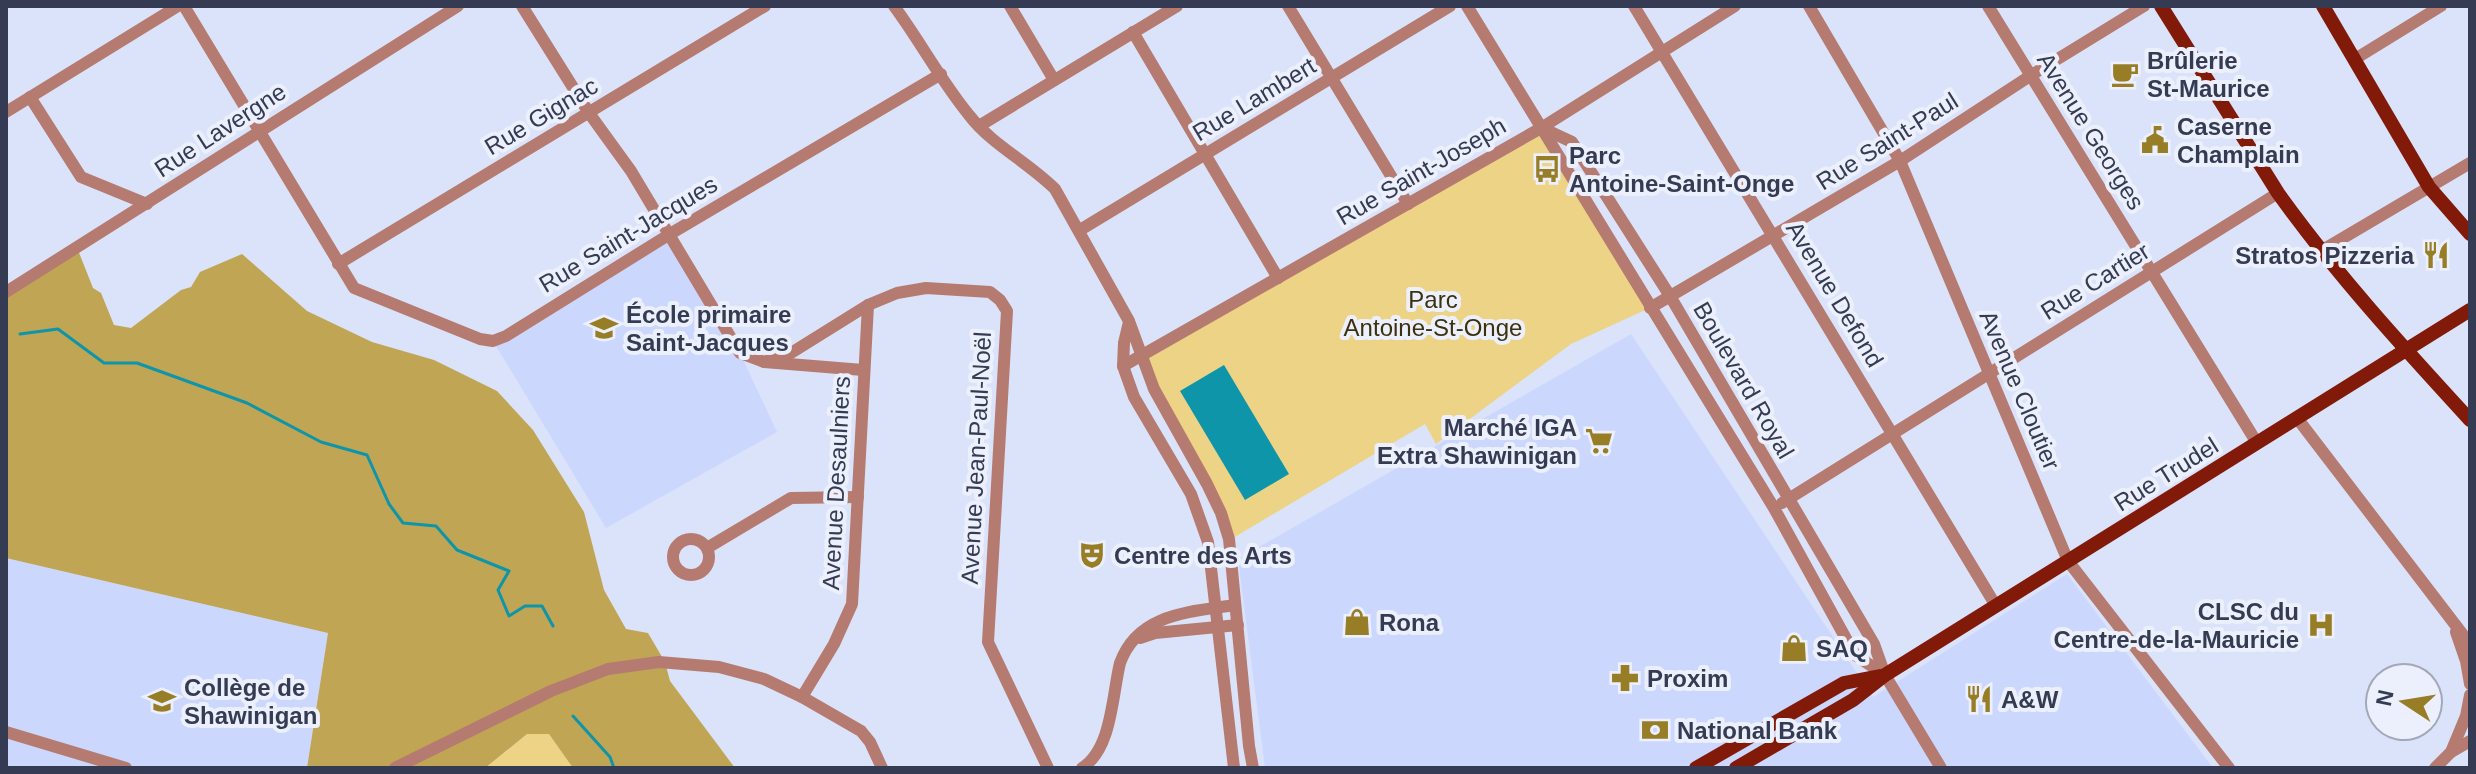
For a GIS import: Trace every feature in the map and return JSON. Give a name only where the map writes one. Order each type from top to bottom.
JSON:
[{"type":"main road","points":[[2161,6],[2278,193],[2321,251],[2470,420]]},
{"type":"main road","points":[[2323,6],[2429,187],[2470,233]]},
{"type":"main road","name":"Rue Trudel","points":[[1736,768],[1853,700],[1885,675],[2470,310]]},
{"type":"main road","name":"Rue Trudel","points":[[1696,768],[1844,683],[1885,675]]},
{"type":"street","points":[[6,112],[181,6],[260,130],[338,264]]},
{"type":"street","name":"Rue Lavergne","points":[[6,292],[458,6]]},
{"type":"street","points":[[522,6],[589,113],[631,171],[740,353],[764,362],[863,370]]},
{"type":"street","name":"Rue Gignac","points":[[338,264],[765,6]]},
{"type":"street","points":[[912,6],[897,10],[979,126],[1055,189],[1080,230],[1129,321],[1154,389],[1221,513],[1229,539],[1253,768]]},
{"type":"street","points":[[1010,6],[1054,80]]},
{"type":"street","points":[[979,126],[1133,32],[1161,10],[1177,6]]},
{"type":"street","points":[[1288,6],[1408,204]]},
{"type":"street","name":"Rue Lambert","points":[[1080,230],[1450,6]]},
{"type":"street","name":"Boulevard Royal","points":[[1467,6],[1774,508],[1855,655],[1885,675]]},
{"type":"street","name":"Avenue Defond","points":[[1634,6],[1996,606]]},
{"type":"street","name":"Rue Saint-Joseph","points":[[1123,366],[1541,128],[1735,6]]},
{"type":"street","name":"Avenue Cloutier","points":[[1809,6],[1900,161],[2068,561],[2229,768]]},
{"type":"street","name":"Avenue Georges","points":[[1988,6],[2257,443]]},
{"type":"street","name":"Rue Saint-Paul","points":[[1650,308],[1900,161],[2144,6]]},
{"type":"street","points":[[2355,59],[2441,6]]},
{"type":"street","points":[[1133,32],[1278,278]]},
{"type":"street","name":"Rue Saint-Jacques","points":[[338,264],[354,288],[421,317],[493,341],[941,74]]},
{"type":"street","points":[[30,97],[81,177],[147,204]]},
{"type":"street","name":"Boulevard Royal","points":[[1541,128],[1572,142],[1670,296],[1874,644],[1885,675],[1941,768]]},
{"type":"street","points":[[2321,251],[2470,163]]},
{"type":"street","name":"Rue Cartier","points":[[1774,508],[2278,193]]},
{"type":"street","name":"Avenue Jean-Paul-Noël","points":[[764,362],[791,353],[868,305],[897,293],[926,288],[990,292],[1000,300],[1007,311],[988,642],[1048,768]]},
{"type":"street","name":"Avenue Desaulniers","points":[[802,697],[834,644],[852,604],[868,305]]},
{"type":"street","points":[[1129,321],[1123,366],[1134,397],[1191,494],[1208,542],[1234,768]]},
{"type":"street","points":[[2297,418],[2470,644]]},
{"type":"street","points":[[707,548],[791,498],[858,497]]},
{"type":"street","points":[[1082,768],[1092,762],[1103,746],[1120,663],[1124,651],[1133,640],[1169,615],[1235,605]]},
{"type":"street","points":[[1133,640],[1155,633],[1238,625]]},
{"type":"street","points":[[2454,625],[2470,684]]},
{"type":"street","points":[[395,768],[551,691],[608,669],[659,662],[719,667],[764,679],[802,697],[861,731],[882,768]]},
{"type":"street","points":[[2451,752],[2466,716],[2470,695]]},
{"type":"street","points":[[6,732],[126,768]]},
{"type":"street","points":[[2435,768],[2451,752],[2470,741]]},
{"type":"shaded area","points":[[670,234],[740,353],[777,432],[606,528],[493,341]]},
{"type":"shaded area","points":[[76,245],[93,288],[101,293],[114,325],[131,328],[181,290],[191,287],[200,272],[242,254],[307,311],[372,342],[434,360],[497,391],[533,430],[584,512],[604,590],[626,629],[648,633],[665,662],[670,681],[735,768],[573,768],[549,734],[527,734],[485,768],[307,768],[328,633],[6,558],[6,288]]},
{"type":"shaded area","points":[[1631,334],[1873,697],[2067,574],[2213,768],[1265,768],[1238,559]]},
{"type":"shaded area","points":[[1224,365],[1289,474],[1245,500],[1180,391]]},
{"type":"shaded area","name":"Collège de Shawinigan","points":[[6,558],[328,633],[307,768],[6,768]]},
{"type":"green space","name":"Parc Antoine-St-Onge","points":[[1541,128],[1654,306],[1571,344],[1436,444],[1425,424],[1233,538],[1140,357]]},
{"type":"green space","points":[[527,734],[549,734],[573,768],[485,768]]},
{"type":"waterway","points":[[20,334],[58,329],[104,363],[137,363],[247,403],[321,442],[367,455],[389,504],[403,523],[436,526],[457,550],[509,571],[498,590],[509,616],[525,606],[542,606],[553,626]]},
{"type":"waterway","points":[[573,716],[610,757],[614,768]]},
{"type":"place","name":"Brûlerie St-Maurice","points":[[2125,74]]},
{"type":"place","name":"Caserne Champlain","points":[[2155,140]]},
{"type":"place","name":"Parc Antoine-Saint-Onge","points":[[1547,169]]},
{"type":"place","name":"Stratos Pizzeria","points":[[2436,255]]},
{"type":"place","name":"École primaire Saint-Jacques","points":[[604,328]]},
{"type":"place","name":"Marché IGA Extra Shawinigan","points":[[1599,441]]},
{"type":"place","name":"Centre des Arts","points":[[1092,555]]},
{"type":"place","name":"Rona","points":[[1357,622]]},
{"type":"place","name":"CLSC du Centre-de-la-Mauricie","points":[[2321,625]]},
{"type":"place","name":"SAQ","points":[[1794,648]]},
{"type":"place","name":"Proxim","points":[[1625,678]]},
{"type":"place","name":"A&W","points":[[1979,699]]},
{"type":"place","name":"Collège de Shawinigan","points":[[162,701]]},
{"type":"place","name":"National Bank","points":[[1655,730]]}]
